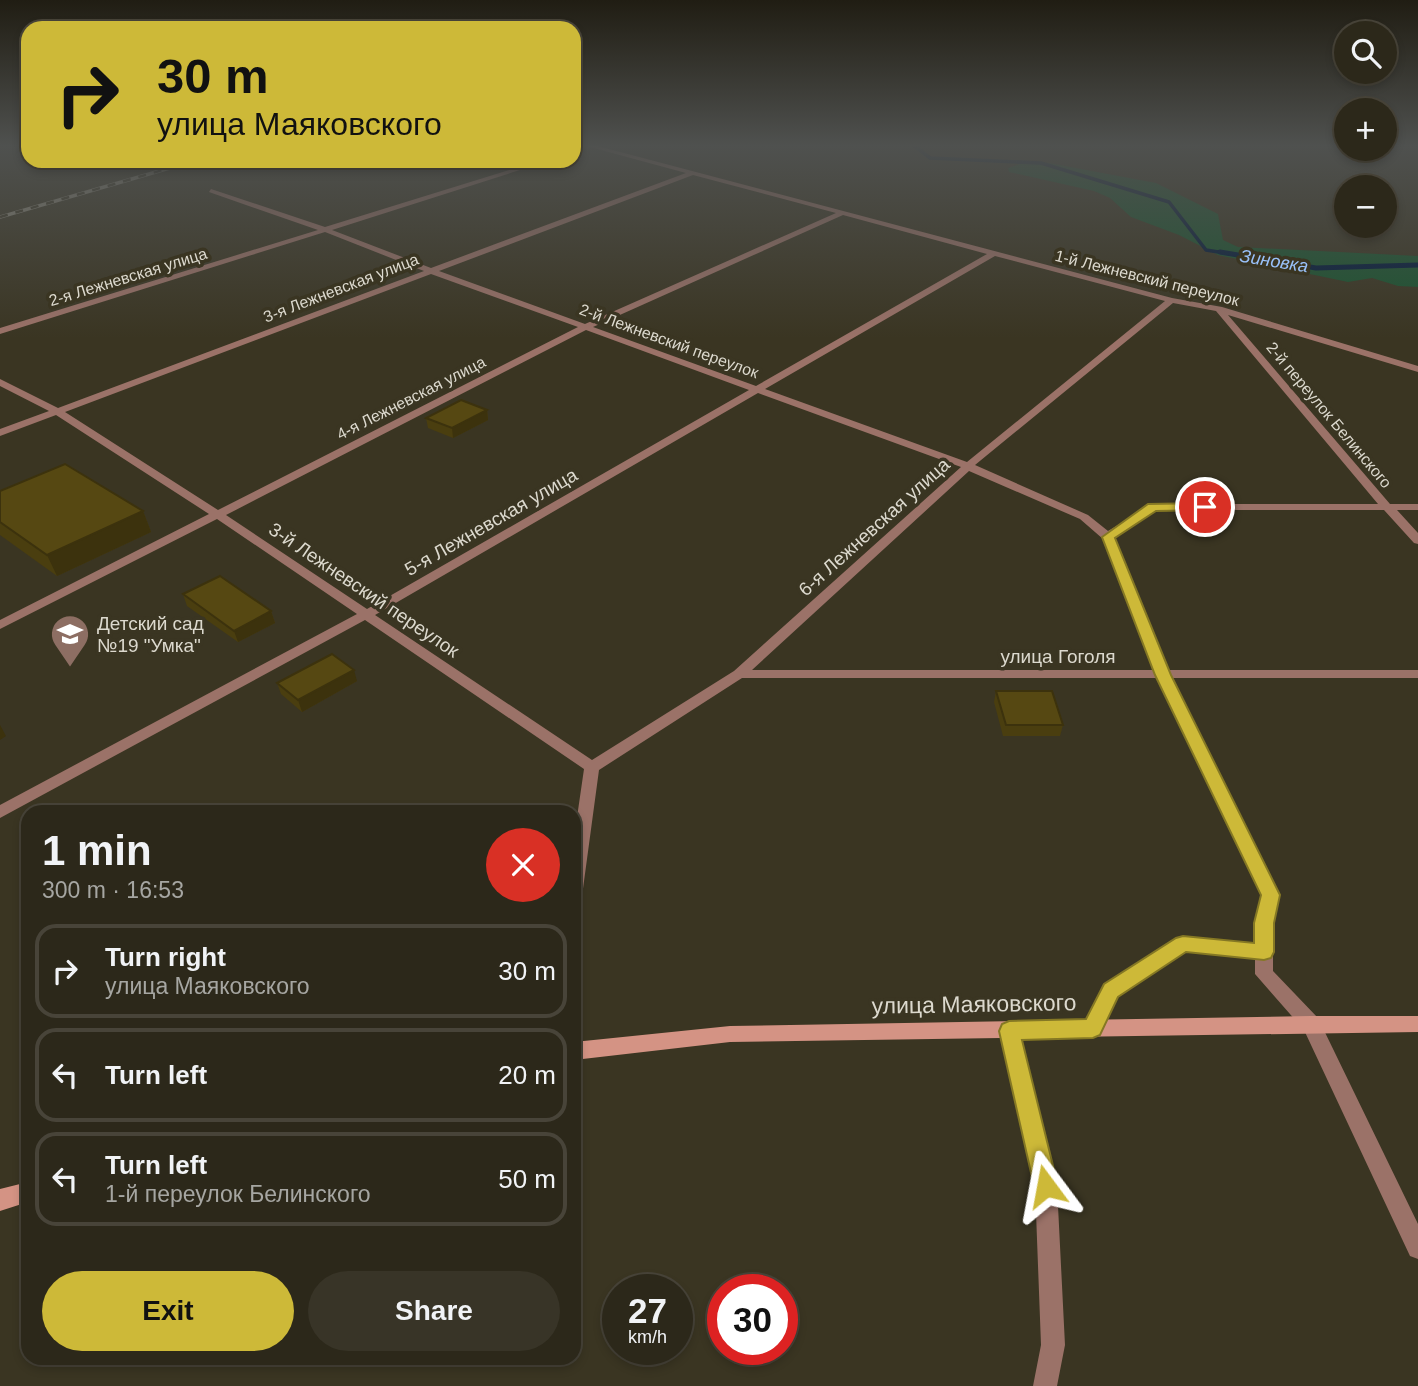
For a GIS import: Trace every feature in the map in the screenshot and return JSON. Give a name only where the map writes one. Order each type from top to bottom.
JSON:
[{"type":"main road","name":"улица Маяковского","points":[[581,1050],[730,1034],[1418,1024]]},
{"type":"main road","points":[[0,1200],[21,1194]]},
{"type":"street","name":"2-й Лежневский переулок","points":[[263,209],[968,466],[1084,517],[1108,537]]},
{"type":"street","name":"2-я Лежневская улица","points":[[0,331],[398,209]]},
{"type":"street","name":"3-я Лежневская улица","points":[[0,433],[596,209]]},
{"type":"street","name":"1-й Лежневский переулок","points":[[827,209],[1171,300],[1219,309],[1418,369]]},
{"type":"street","name":"4-я Лежневская улица","points":[[0,625],[585,327],[843,213]]},
{"type":"street","name":"5-я Лежневская улица","points":[[0,812],[367,614],[994,253]]},
{"type":"street","name":"6-я Лежневская улица","points":[[592,767],[739,674],[968,466],[1171,300]]},
{"type":"street","name":"2-й переулок Белинского","points":[[1219,309],[1387,508],[1418,540]]},
{"type":"street","name":"3-й Лежневский переулок","points":[[0,382],[56,411],[217,514],[592,767]]},
{"type":"street","points":[[1418,507],[1153,507],[1108,537],[1163,675],[1270,895],[1264,923],[1264,974],[1311,1024],[1418,1248]]},
{"type":"street","name":"улица Гоголя","points":[[739,674],[1418,674]]},
{"type":"street","points":[[581,846],[592,767]]},
{"type":"street","points":[[1093,1029],[1111,990],[1183,944],[1264,952]]},
{"type":"street","points":[[1009,1031],[1046,1186],[1053,1345],[1045,1386]]},
{"type":"green space","points":[[1122,209],[1207,209],[1218,214],[1223,240],[1238,247],[1418,256],[1418,287],[1398,286],[1372,278],[1348,282],[1218,255],[1179,235],[1131,217]]},
{"type":"building","points":[[461,400],[487,410],[452,428],[426,418]]},
{"type":"building","points":[[65,464],[143,511],[47,555],[0,522],[0,491]]},
{"type":"building","points":[[220,576],[271,611],[234,631],[183,594]]},
{"type":"building","points":[[332,654],[354,670],[298,700],[277,683]]},
{"type":"building","points":[[996,691],[1052,691],[1063,725],[1006,725]]},
{"type":"waterway","name":"Зиновка","points":[[1174,209],[1206,250],[1231,254]]},
{"type":"waterway","name":"Зиновка","points":[[1220,252],[1316,268],[1418,265]]},
{"type":"railway","points":[[0,217],[29,209]]},
{"type":"place","name":"Детский сад №19 \"Умка\"","points":[[70,668]]},
{"type":"route","points":[[1046,1186],[1009,1031],[1093,1029],[1111,990],[1183,944],[1264,952],[1264,923],[1270,895],[1163,675],[1108,537],[1153,507],[1205,507]]}]
